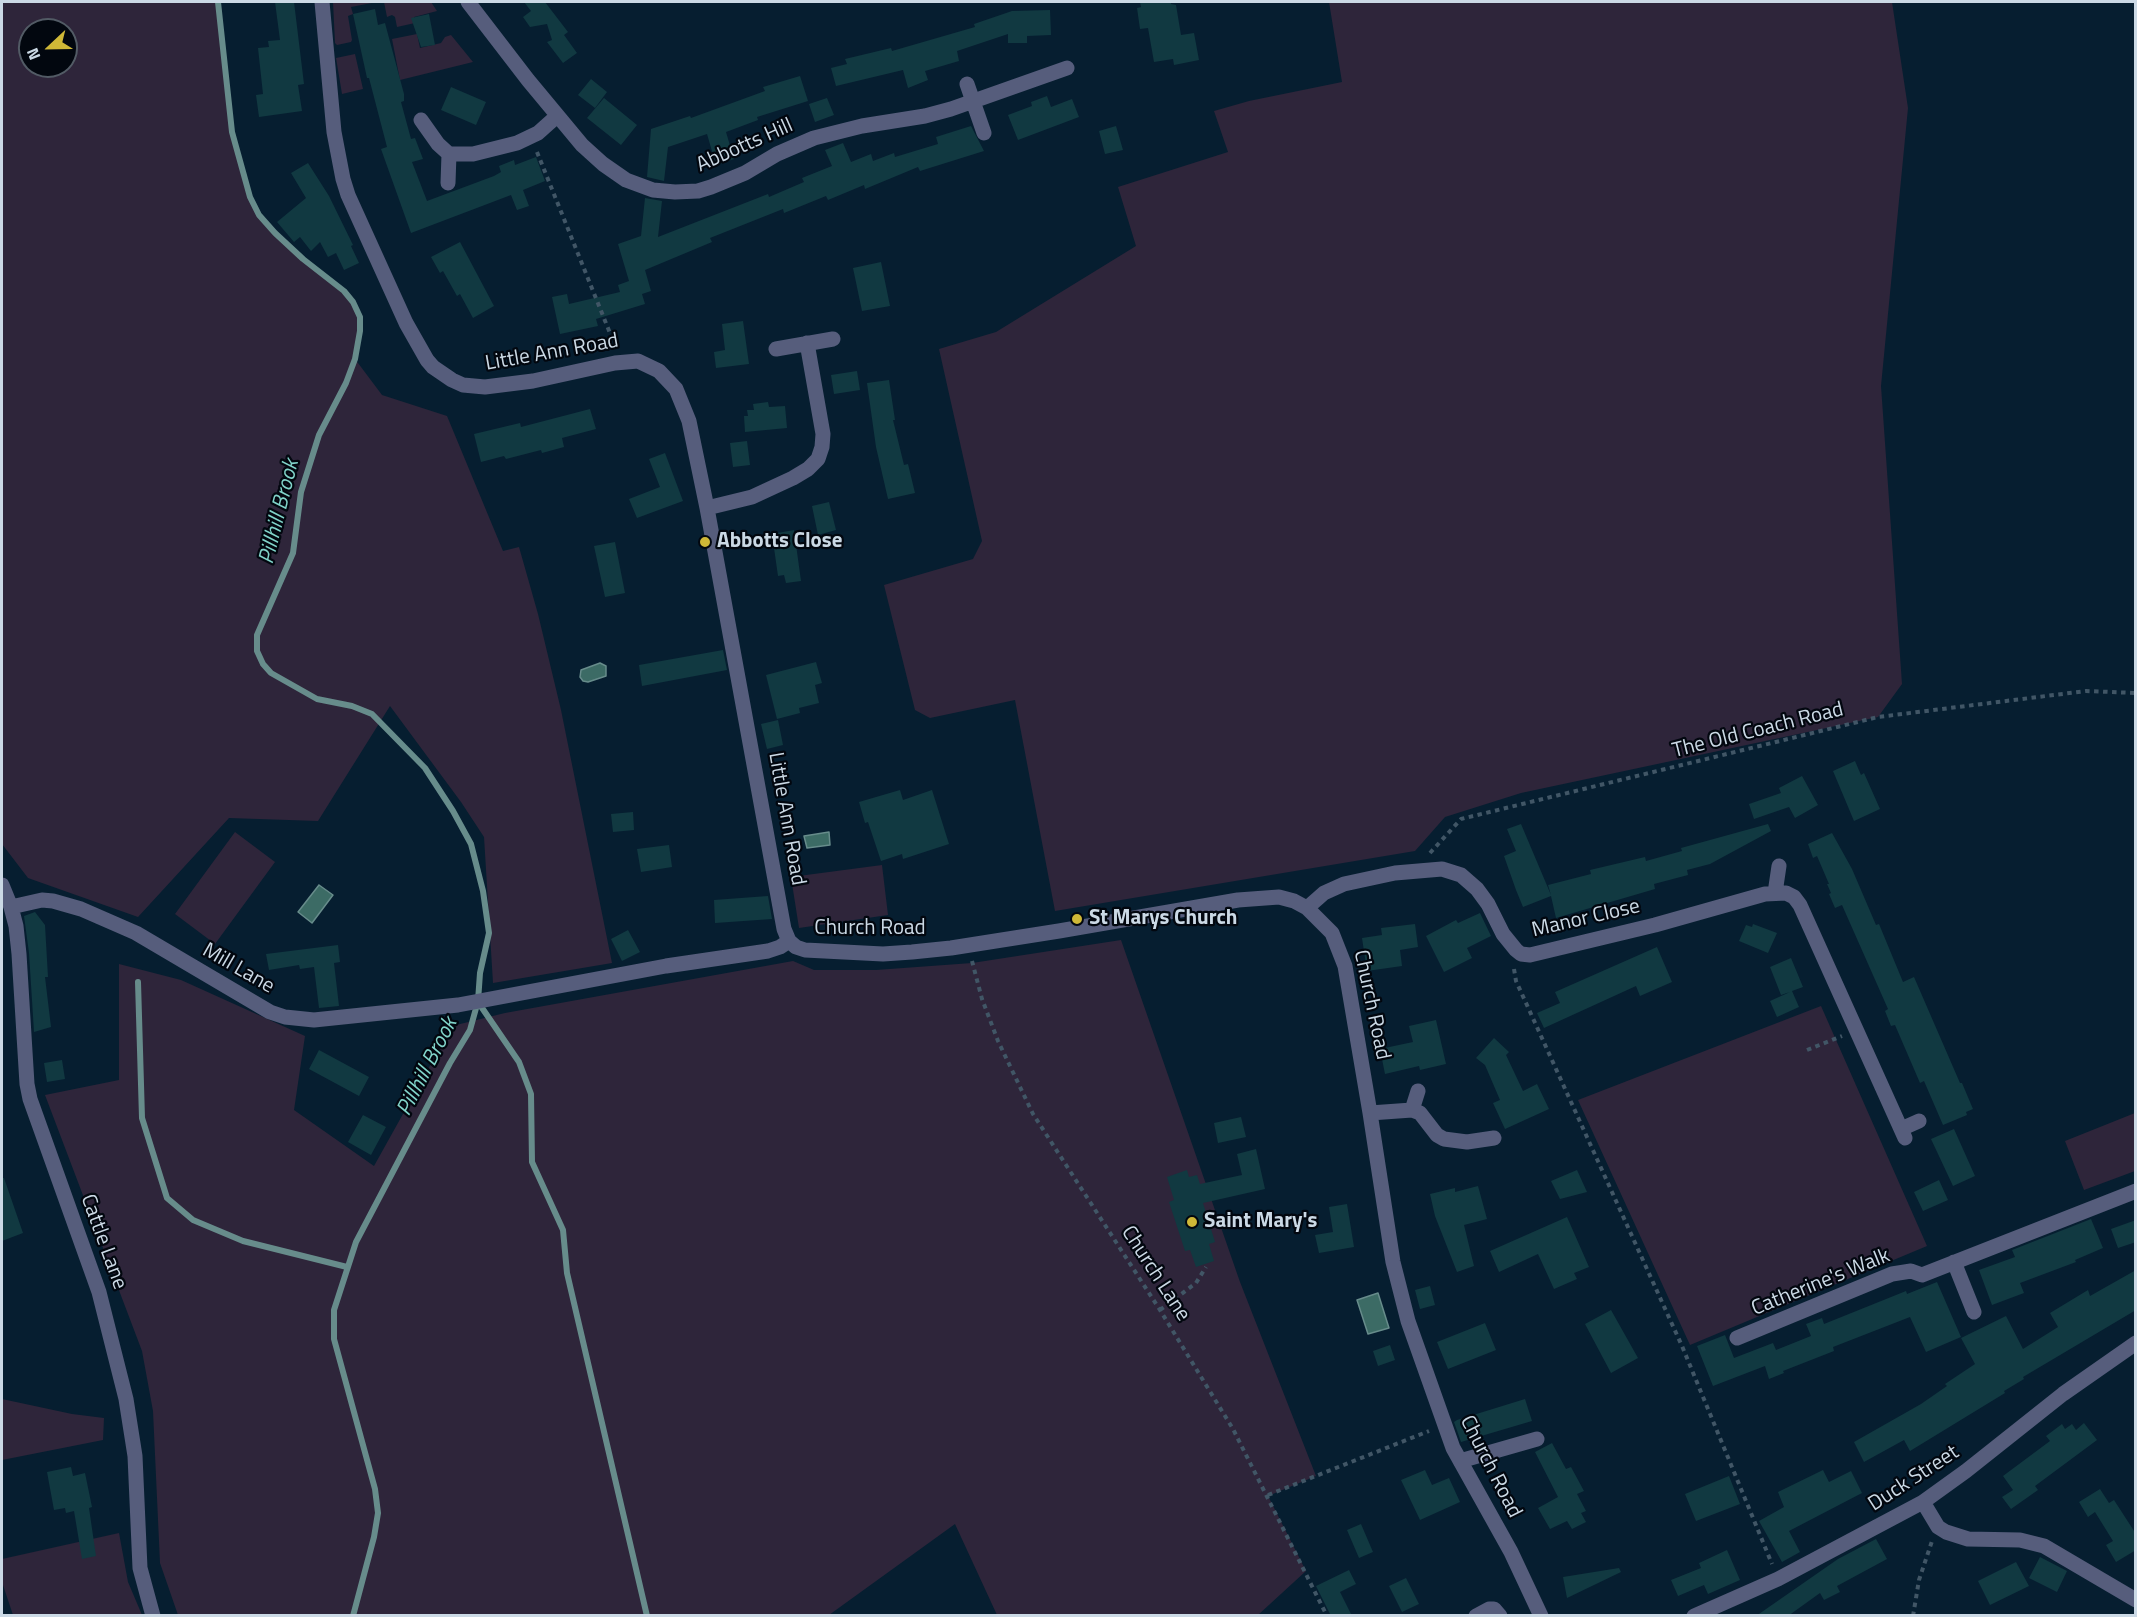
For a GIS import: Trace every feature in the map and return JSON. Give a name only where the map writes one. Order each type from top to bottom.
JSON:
[{"type":"street","name":"Little Ann Road","points":[[322,2],[334,132],[343,179],[348,195],[406,323],[433,367],[463,385],[485,387],[533,381],[621,362],[638,361],[650,365],[668,379],[676,389],[689,421],[707,508],[784,929],[789,941]]},
{"type":"street","name":"Abbotts Hill","points":[[468,2],[582,145],[626,180],[653,190],[698,191],[726,182],[777,154],[813,138],[862,126],[925,116],[974,102],[1067,68]]},
{"type":"street","points":[[967,84],[984,133]]},
{"type":"street","points":[[421,120],[438,144],[449,154],[473,154],[506,147],[531,137],[557,116]]},
{"type":"street","points":[[448,183],[449,154]]},
{"type":"street","points":[[776,349],[833,339]]},
{"type":"street","points":[[707,508],[752,497],[793,478],[808,469],[818,459],[823,434],[807,343]]},
{"type":"street","points":[[1779,866],[1775,893],[1786,893],[1794,897],[1800,905],[1903,1134],[1919,1121]]},
{"type":"street","name":"Manor Close","points":[[1307,908],[1324,893],[1344,884],[1369,877],[1442,869],[1461,875],[1469,881],[1488,904],[1503,934],[1521,954],[1539,954],[1775,893]]},
{"type":"street","name":"Cattle Lane","points":[[2,885],[11,907],[19,954],[30,1100],[99,1292],[124,1388],[135,1456],[140,1568],[153,1616]]},
{"type":"street","name":"Church Road","points":[[789,941],[805,950],[883,954],[970,945],[1260,897],[1279,897],[1307,908],[1332,933],[1347,976],[1393,1263],[1421,1362],[1443,1425],[1460,1461],[1511,1552],[1541,1616]]},
{"type":"street","name":"Mill Lane","points":[[11,907],[42,900],[81,909],[136,933],[254,1004],[285,1017],[300,1019],[330,1020],[458,1005],[666,966],[768,951],[789,941]]},
{"type":"street","points":[[1412,1110],[1418,1091]]},
{"type":"street","points":[[1370,1113],[1412,1110],[1420,1113],[1437,1135],[1444,1139],[1467,1142],[1494,1138]]},
{"type":"street","name":"Catherine's Walk","points":[[1737,1338],[1892,1274],[1911,1271],[1922,1275],[2136,1191]]},
{"type":"street","points":[[1954,1262],[1974,1312]]},
{"type":"street","name":"Duck Street","points":[[1694,1616],[1778,1579],[1923,1502],[1951,1483],[2063,1394],[2136,1343]]},
{"type":"street","points":[[1460,1461],[1537,1439]]},
{"type":"street","points":[[1923,1502],[1938,1527],[1946,1532],[1968,1539],[2020,1540],[2044,1546],[2136,1600]]},
{"type":"street","points":[[1476,1616],[1489,1609],[1494,1609],[1500,1616]]},
{"type":"path","points":[[531,137],[621,362]]},
{"type":"path","name":"The Old Coach Road","points":[[1414,871],[1461,819],[1878,717],[2086,691],[2136,693]]},
{"type":"path","name":"Church Lane","points":[[970,945],[982,999],[1018,1086],[1046,1136],[1160,1310],[1233,1429],[1328,1616]]},
{"type":"path","points":[[1521,954],[1514,968],[1516,981],[1682,1346],[1778,1579]]},
{"type":"path","points":[[1807,1050],[1856,1030]]},
{"type":"path","points":[[1160,1310],[1196,1283],[1206,1267]]},
{"type":"path","points":[[1268,1495],[1443,1425]]},
{"type":"path","points":[[1913,1616],[1919,1580],[1938,1527]]},
{"type":"shaded area","points":[[2,2],[218,2],[232,132],[241,170],[259,215],[303,259],[344,291],[353,302],[360,317],[355,359],[382,395],[447,416],[503,551],[519,547],[561,710],[612,963],[493,983],[484,837],[390,706],[318,821],[229,818],[138,917],[28,878],[2,844]]},
{"type":"shaded area","points":[[333,2],[377,2],[351,7],[353,14],[348,16],[352,40],[337,45],[335,43]]},
{"type":"shaded area","points":[[384,2],[431,2],[437,11],[414,17],[415,23],[397,27],[395,17],[392,15],[387,17]]},
{"type":"shaded area","points":[[1329,2],[1892,2],[1908,108],[1881,386],[1902,684],[1878,717],[1521,793],[1445,817],[1415,851],[1055,911],[1015,700],[930,718],[915,710],[884,585],[973,559],[982,541],[939,349],[996,332],[1136,246],[1118,187],[1228,152],[1214,111],[1249,101],[1342,82]]},
{"type":"shaded area","points":[[417,34],[420,48],[441,43],[445,37],[451,35],[473,62],[400,80],[392,39]]},
{"type":"shaded area","points":[[355,54],[363,89],[342,94],[336,58]]},
{"type":"shaded area","points":[[600,663],[606,666],[606,676],[588,682],[583,681],[580,677],[581,670]]},
{"type":"shaded area","points":[[235,832],[275,862],[215,944],[175,914]]},
{"type":"shaded area","points":[[829,832],[830,845],[807,848],[804,836]]},
{"type":"shaded area","points":[[882,865],[888,915],[799,928],[791,877]]},
{"type":"shaded area","points":[[319,885],[333,895],[312,923],[298,912]]},
{"type":"shaded area","points":[[1121,940],[1240,1282],[1316,1476],[1268,1496],[1306,1571],[1258,1615],[997,1615],[955,1524],[829,1615],[178,1615],[160,1563],[153,1411],[142,1351],[45,1095],[119,1080],[119,964],[181,980],[305,1036],[294,1110],[374,1166],[452,1026],[505,1013],[793,961],[814,970],[876,970],[972,963]]},
{"type":"shaded area","points":[[1821,1006],[1927,1246],[1690,1345],[1578,1100]]},
{"type":"shaded area","points":[[2135,1113],[2135,1171],[2084,1190],[2065,1141]]},
{"type":"shaded area","points":[[1378,1293],[1389,1328],[1368,1334],[1357,1300]]},
{"type":"shaded area","points":[[2,1399],[72,1414],[104,1418],[103,1440],[2,1460]]},
{"type":"shaded area","points":[[119,1533],[128,1582],[142,1615],[13,1615],[2,1582],[2,1559]]},
{"type":"building","points":[[275,2],[294,2],[304,84],[298,85],[302,111],[259,117],[256,95],[263,94],[258,48],[269,47],[268,41],[280,40]]},
{"type":"building","points":[[524,2],[545,2],[568,32],[564,35],[577,53],[563,63],[547,42],[552,40],[547,24],[530,27],[523,17],[531,11]]},
{"type":"building","points":[[1140,2],[1171,2],[1176,5],[1181,35],[1194,33],[1199,60],[1174,65],[1173,59],[1154,62],[1148,28],[1140,29],[1137,8],[1141,7]]},
{"type":"building","points":[[375,9],[378,25],[385,23],[404,94],[404,101],[401,102],[411,139],[415,138],[423,159],[412,162],[427,201],[494,176],[501,172],[499,166],[514,160],[515,165],[536,157],[545,181],[523,190],[529,206],[517,210],[511,195],[411,233],[381,149],[387,147],[369,78],[367,78],[353,14]]},
{"type":"building","points":[[1050,10],[1051,35],[1027,36],[1027,43],[1008,43],[1008,34],[957,51],[959,61],[925,71],[928,80],[908,88],[903,70],[836,86],[831,68],[847,64],[845,59],[891,48],[892,51],[975,27],[974,24],[1012,11]]},
{"type":"building","points":[[429,14],[435,45],[421,47],[411,18]]},
{"type":"building","points":[[800,76],[808,101],[757,117],[758,120],[726,132],[734,159],[716,165],[707,134],[668,147],[664,181],[647,177],[651,129],[690,116],[691,118],[765,91],[763,87]]},
{"type":"building","points":[[591,79],[607,92],[595,108],[578,95]]},
{"type":"building","points":[[451,87],[486,102],[476,125],[441,110]]},
{"type":"building","points":[[1047,96],[1051,107],[1072,99],[1079,117],[1018,140],[1008,115],[1032,106],[1031,102]]},
{"type":"building","points":[[604,98],[637,125],[621,145],[587,118]]},
{"type":"building","points":[[827,98],[834,115],[815,122],[809,104]]},
{"type":"building","points":[[971,126],[984,151],[920,171],[918,167],[865,189],[864,185],[828,200],[826,196],[784,213],[783,209],[710,238],[712,242],[645,270],[651,291],[642,294],[645,304],[596,319],[598,326],[560,334],[552,297],[567,294],[569,304],[620,292],[618,285],[629,281],[618,244],[641,236],[645,198],[662,201],[658,237],[804,182],[802,178],[832,166],[825,150],[843,143],[851,162],[871,154],[873,161],[894,153],[895,157],[938,144],[936,137]]},
{"type":"building","points":[[1116,126],[1123,150],[1105,154],[1099,131]]},
{"type":"building","points":[[308,163],[329,196],[353,245],[351,246],[359,263],[344,270],[336,253],[328,257],[320,242],[311,251],[300,237],[294,242],[277,222],[306,198],[291,173]]},
{"type":"building","points":[[460,242],[494,306],[473,318],[460,294],[457,296],[443,271],[440,273],[431,257]]},
{"type":"building","points":[[881,262],[890,306],[862,311],[853,268]]},
{"type":"building","points":[[743,321],[749,364],[716,368],[714,352],[725,350],[722,324]]},
{"type":"building","points":[[857,371],[860,390],[834,394],[831,375]]},
{"type":"building","points":[[889,380],[895,420],[893,420],[904,465],[908,464],[915,493],[888,499],[876,447],[867,383]]},
{"type":"building","points":[[768,402],[769,407],[785,406],[787,428],[745,432],[744,416],[748,416],[747,410],[754,410],[753,404]]},
{"type":"building","points":[[590,409],[596,429],[562,438],[564,447],[542,453],[541,450],[506,459],[504,456],[481,462],[474,434],[520,423],[521,427]]},
{"type":"building","points":[[747,441],[750,465],[733,467],[730,443]]},
{"type":"building","points":[[665,453],[683,501],[637,518],[629,499],[660,487],[649,459]]},
{"type":"building","points":[[829,502],[836,530],[818,535],[812,506]]},
{"type":"building","points":[[794,530],[801,581],[786,583],[784,575],[778,576],[772,534]]},
{"type":"building","points":[[615,542],[625,593],[605,597],[594,546]]},
{"type":"building","points":[[723,650],[727,670],[642,686],[639,665]]},
{"type":"building","points":[[816,662],[822,683],[815,685],[819,703],[799,708],[800,713],[777,719],[766,675]]},
{"type":"building","points":[[778,720],[783,745],[767,749],[761,724]]},
{"type":"building","points":[[1855,761],[1861,775],[1864,773],[1880,809],[1854,821],[1833,771]]},
{"type":"building","points":[[1802,776],[1818,805],[1795,818],[1789,807],[1754,819],[1749,804],[1781,793],[1779,788]]},
{"type":"building","points":[[900,790],[903,800],[932,790],[949,844],[903,859],[902,854],[881,861],[859,802]]},
{"type":"building","points":[[633,812],[634,830],[613,832],[611,814]]},
{"type":"building","points":[[1521,824],[1551,895],[1548,885],[1591,874],[1590,870],[1645,857],[1646,861],[1682,851],[1681,848],[1768,824],[1771,831],[1710,864],[1687,870],[1688,875],[1654,884],[1655,889],[1556,918],[1551,896],[1523,907],[1516,890],[1504,856],[1516,851],[1507,829]]},
{"type":"building","points":[[1832,833],[1852,869],[1876,925],[1879,924],[1903,982],[1914,977],[1973,1109],[1966,1112],[1967,1115],[1943,1125],[1924,1081],[1920,1083],[1895,1025],[1891,1026],[1885,1011],[1888,1009],[1842,905],[1835,908],[1829,894],[1831,893],[1827,884],[1829,884],[1817,856],[1813,858],[1808,844]]},
{"type":"building","points":[[669,845],[672,867],[641,872],[637,849]]},
{"type":"building","points":[[768,896],[772,919],[715,923],[714,900]]},
{"type":"building","points":[[35,912],[45,925],[48,977],[45,977],[51,1027],[34,1032],[29,953],[24,916]]},
{"type":"building","points":[[1480,913],[1491,936],[1467,948],[1472,958],[1444,972],[1426,936],[1456,920],[1458,923]]},
{"type":"building","points":[[1415,924],[1418,947],[1400,950],[1402,966],[1367,971],[1362,938],[1382,935],[1381,928]]},
{"type":"building","points":[[1753,924],[1777,933],[1768,953],[1739,941],[1746,925],[1752,927]]},
{"type":"building","points":[[628,930],[640,952],[622,961],[611,939]]},
{"type":"building","points":[[338,945],[340,962],[334,963],[339,1006],[319,1008],[314,967],[300,969],[299,965],[269,970],[266,954]]},
{"type":"building","points":[[1657,947],[1672,982],[1640,996],[1636,986],[1544,1028],[1537,1013],[1560,1003],[1555,992]]},
{"type":"building","points":[[1791,958],[1803,987],[1792,991],[1799,1007],[1777,1017],[1770,1001],[1790,992],[1781,995],[1770,967]]},
{"type":"building","points":[[1436,1020],[1446,1064],[1420,1070],[1419,1066],[1385,1074],[1380,1049],[1413,1042],[1409,1026]]},
{"type":"building","points":[[1494,1038],[1509,1052],[1506,1055],[1523,1091],[1537,1084],[1549,1109],[1505,1129],[1493,1103],[1500,1100],[1485,1065],[1476,1058]]},
{"type":"building","points":[[319,1050],[369,1077],[359,1096],[309,1069]]},
{"type":"building","points":[[62,1060],[65,1079],[47,1082],[44,1063]]},
{"type":"building","points":[[363,1115],[386,1127],[371,1155],[348,1142]]},
{"type":"building","points":[[1241,1117],[1246,1137],[1218,1143],[1214,1123]]},
{"type":"building","points":[[1954,1129],[1975,1176],[1953,1186],[1931,1139]]},
{"type":"building","name":"Saint Mary's","points":[[1256,1149],[1265,1189],[1203,1203],[1215,1242],[1209,1244],[1214,1261],[1196,1267],[1190,1250],[1185,1251],[1169,1202],[1174,1200],[1167,1177],[1187,1170],[1189,1177],[1197,1175],[1200,1184],[1242,1175],[1237,1154]]},
{"type":"building","points":[[1577,1170],[1587,1192],[1560,1199],[1551,1181]]},
{"type":"building","points":[[2,1178],[4,1178],[23,1233],[2,1241]]},
{"type":"building","points":[[1939,1180],[1948,1200],[1923,1211],[1914,1192]]},
{"type":"building","points":[[1478,1186],[1487,1219],[1464,1225],[1474,1266],[1457,1272],[1435,1216],[1430,1194],[1455,1188],[1455,1192]]},
{"type":"building","points":[[1347,1204],[1354,1247],[1319,1253],[1315,1235],[1333,1232],[1329,1207]]},
{"type":"building","points":[[1567,1217],[1589,1267],[1574,1273],[1577,1279],[1554,1289],[1538,1254],[1499,1272],[1490,1251]]},
{"type":"building","points":[[2091,1219],[2103,1248],[2075,1260],[2076,1262],[2020,1283],[2024,1293],[1992,1305],[1979,1270],[2015,1257],[2012,1250]]},
{"type":"building","points":[[2136,1220],[2136,1242],[2118,1248],[2111,1229]]},
{"type":"building","points":[[2136,1270],[2136,1310],[2023,1377],[2024,1379],[2004,1391],[2005,1393],[1910,1451],[1904,1440],[1864,1462],[1854,1442],[1921,1404],[1975,1364],[1961,1338],[2006,1316],[2023,1349],[2058,1327],[2050,1313],[2088,1290],[2090,1296]]},
{"type":"building","points":[[1937,1282],[1961,1337],[1926,1352],[1910,1317],[1833,1347],[1834,1351],[1783,1371],[1784,1373],[1769,1379],[1765,1366],[1713,1386],[1697,1346],[1725,1335],[1734,1358],[1773,1343],[1776,1350],[1811,1336],[1806,1324],[1822,1318],[1824,1324],[1906,1291],[1907,1294]]},
{"type":"building","points":[[1430,1286],[1435,1305],[1420,1309],[1415,1290]]},
{"type":"building","points":[[1611,1310],[1638,1358],[1611,1373],[1585,1324]]},
{"type":"building","points":[[1485,1323],[1496,1350],[1448,1369],[1437,1342]]},
{"type":"building","points":[[1390,1345],[1395,1360],[1378,1366],[1373,1351]]},
{"type":"building","points":[[1525,1399],[1532,1421],[1461,1442],[1454,1422]]},
{"type":"building","points":[[2084,1423],[2097,1440],[2035,1486],[2038,1490],[2011,1509],[2002,1497],[2013,1490],[2003,1476],[2050,1441],[2046,1436],[2062,1424],[2065,1429],[2072,1424],[2076,1430]]},
{"type":"building","points":[[1552,1443],[1566,1469],[1571,1467],[1584,1491],[1577,1494],[1586,1511],[1581,1513],[1586,1522],[1572,1529],[1567,1521],[1550,1529],[1538,1508],[1558,1497],[1535,1452]]},
{"type":"building","points":[[71,1467],[73,1476],[85,1473],[92,1507],[89,1508],[96,1556],[82,1559],[74,1511],[66,1513],[65,1508],[54,1510],[47,1472]]},
{"type":"building","points":[[1425,1470],[1432,1485],[1449,1478],[1460,1502],[1420,1520],[1401,1480]]},
{"type":"building","points":[[1823,1470],[1829,1482],[1851,1471],[1862,1493],[1789,1531],[1800,1552],[1782,1562],[1759,1521],[1784,1507],[1778,1492]]},
{"type":"building","points":[[1729,1476],[1740,1504],[1696,1521],[1685,1494]]},
{"type":"building","points":[[2100,1489],[2109,1503],[2114,1500],[2136,1534],[2136,1550],[2116,1562],[2106,1545],[2113,1541],[2095,1512],[2088,1517],[2079,1502]]},
{"type":"building","points":[[1361,1524],[1373,1552],[1359,1558],[1347,1530]]},
{"type":"building","points":[[1876,1539],[1887,1559],[1837,1586],[1840,1592],[1824,1600],[1820,1593],[1788,1616],[1756,1616],[1838,1559]]},
{"type":"building","points":[[1727,1550],[1740,1580],[1708,1594],[1704,1585],[1678,1596],[1671,1580],[1701,1568],[1699,1563]]},
{"type":"building","points":[[2040,1557],[2067,1571],[2057,1592],[2029,1578]]},
{"type":"building","points":[[2016,1562],[2029,1586],[1990,1605],[1978,1581]]},
{"type":"building","points":[[1619,1568],[1621,1572],[1567,1598],[1563,1577]]},
{"type":"building","points":[[1349,1570],[1356,1584],[1340,1592],[1352,1616],[1331,1616],[1316,1586]]},
{"type":"building","points":[[1406,1578],[1419,1604],[1402,1612],[1389,1586]]},
{"type":"waterway","name":"Pillhill Brook","points":[[218,2],[232,132],[250,197],[259,215],[275,233],[303,259],[344,291],[353,302],[360,317],[355,359],[346,383],[319,435],[301,492],[293,553],[257,635],[257,651],[263,664],[271,673],[317,699],[352,706],[372,714],[425,768],[471,844],[483,891],[489,933],[480,973],[478,1001],[470,1030],[450,1063],[356,1242],[334,1310],[334,1339],[375,1489],[378,1513],[353,1616]]},
{"type":"waterway","points":[[138,982],[142,1118],[167,1198],[193,1220],[243,1241],[347,1267]]},
{"type":"waterway","points":[[478,1002],[519,1062],[531,1094],[532,1162],[563,1230],[567,1273],[647,1616]]},
{"type":"place","name":"Abbotts Close","points":[[705,542]]},
{"type":"place","name":"St Marys Church","points":[[1077,919]]},
{"type":"place","name":"Saint Mary's","points":[[1192,1222]]}]
